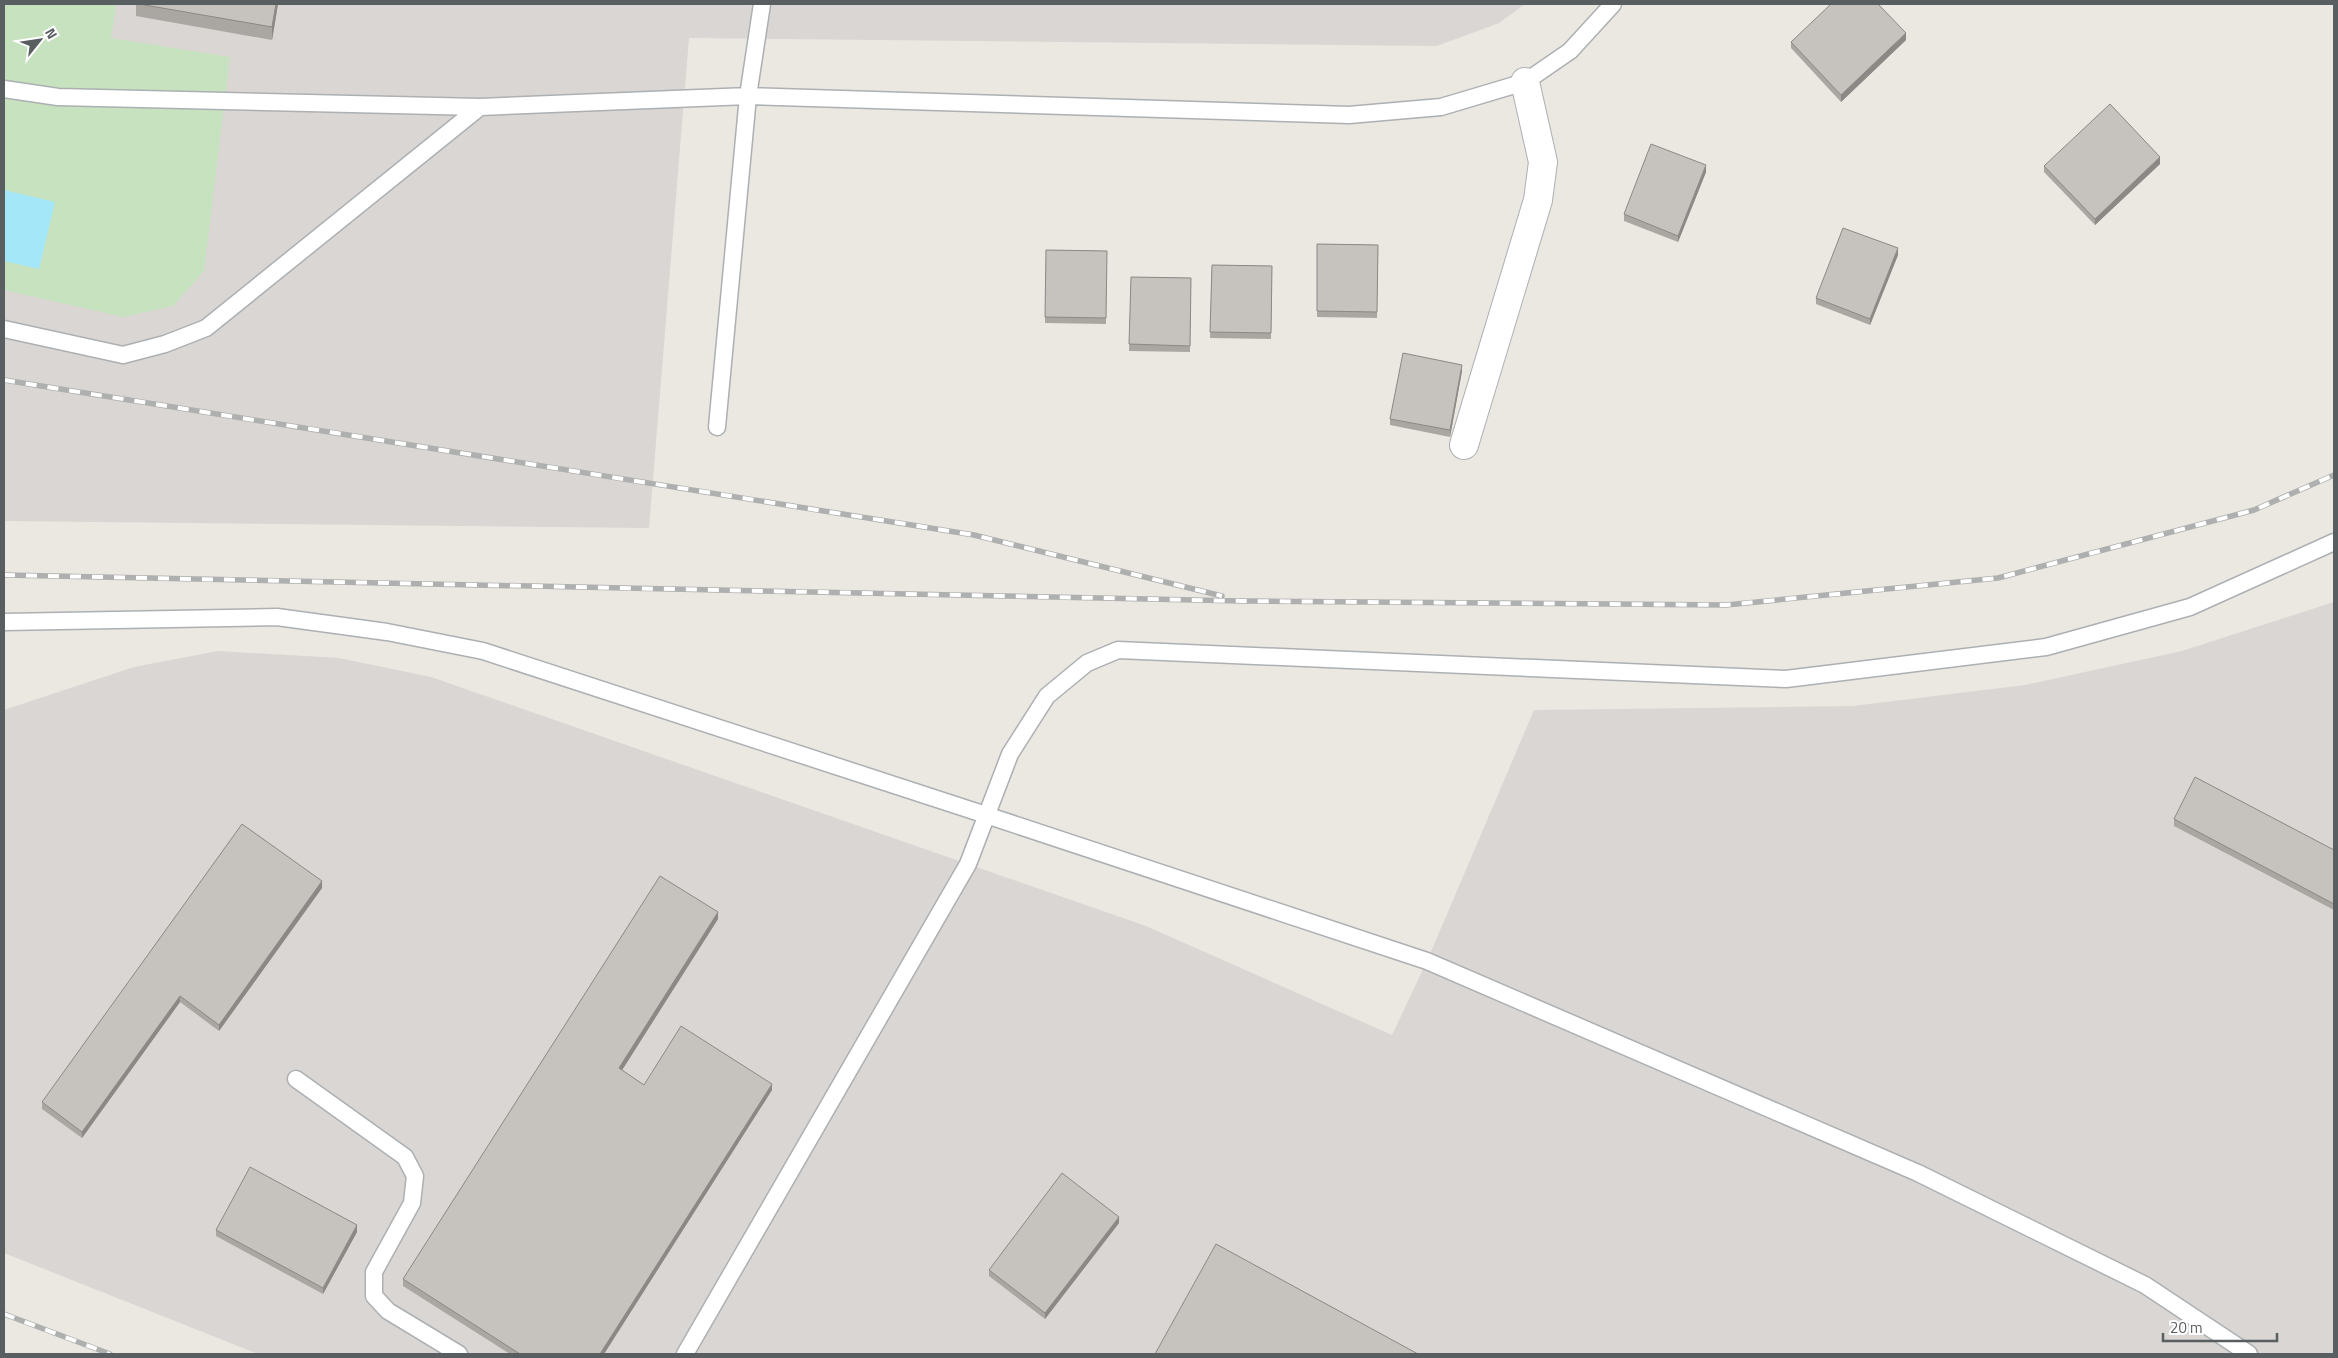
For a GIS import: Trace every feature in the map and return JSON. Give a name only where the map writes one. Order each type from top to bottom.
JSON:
[{"type":"street","points":[[1464,445],[1538,200],[1543,162],[1524,82]]},
{"type":"lane","points":[[717,427],[748,96],[762,4]]},
{"type":"lane","points":[[4,89],[58,97],[480,107],[748,96],[1349,116],[1441,107],[1524,82],[1570,51],[1613,4]]},
{"type":"lane","points":[[4,329],[123,355],[165,344],[206,328],[480,107]]},
{"type":"lane","points":[[684,1354],[968,864],[1010,754],[1047,696],[1087,663],[1118,650],[1786,678],[2046,647],[2190,607],[2334,542]]},
{"type":"lane","points":[[4,622],[277,617],[396,634],[483,651],[1427,961],[1918,1173],[2145,1285],[2250,1354]]},
{"type":"lane","points":[[296,1078],[405,1156],[415,1176],[412,1203],[374,1272],[374,1296],[388,1311],[459,1354]]},
{"type":"shaded area","points":[[4,4],[1525,4],[1499,23],[1437,46],[689,38],[649,528],[4,521]]},
{"type":"shaded area","points":[[2334,602],[2334,1354],[258,1354],[4,1253],[4,710],[134,667],[218,651],[339,658],[431,677],[1146,926],[1392,1035],[1427,961],[1534,710],[1853,706],[2025,685],[2182,651]]},
{"type":"green space","points":[[4,4],[116,4],[111,38],[230,57],[204,271],[173,306],[123,317],[4,290]]},
{"type":"water","points":[[4,190],[55,202],[39,269],[4,261]]},
{"type":"building","points":[[139,4],[276,4],[272,27]]},
{"type":"building","points":[[1831,4],[1878,4],[1906,33],[1841,95],[1791,42]]},
{"type":"building","points":[[2110,104],[2160,157],[2095,219],[2044,166]]},
{"type":"building","points":[[1651,144],[1706,165],[1678,236],[1624,214]]},
{"type":"building","points":[[1843,228],[1898,248],[1870,319],[1816,298]]},
{"type":"building","points":[[1317,244],[1378,245],[1377,312],[1317,311]]},
{"type":"building","points":[[1046,250],[1107,251],[1106,318],[1045,317]]},
{"type":"building","points":[[1212,265],[1272,266],[1271,333],[1210,332]]},
{"type":"building","points":[[1131,277],[1191,278],[1190,346],[1129,344]]},
{"type":"building","points":[[1403,353],[1462,365],[1450,430],[1390,419]]},
{"type":"building","points":[[2195,777],[2334,850],[2334,904],[2174,819]]},
{"type":"building","points":[[242,824],[322,881],[219,1025],[180,996],[82,1132],[42,1102]]},
{"type":"building","points":[[660,876],[718,912],[619,1068],[644,1085],[681,1026],[772,1084],[600,1354],[520,1354],[403,1279]]},
{"type":"building","points":[[250,1167],[357,1225],[323,1288],[216,1230]]},
{"type":"building","points":[[1062,1173],[1119,1217],[1045,1313],[989,1270]]},
{"type":"building","points":[[1216,1244],[1418,1354],[1155,1354]]},
{"type":"railway","points":[[4,380],[974,535],[1222,596]]},
{"type":"railway","points":[[4,575],[1242,601],[1726,605],[1998,578],[2254,510],[2334,475]]},
{"type":"railway","points":[[4,1314],[110,1354]]}]
